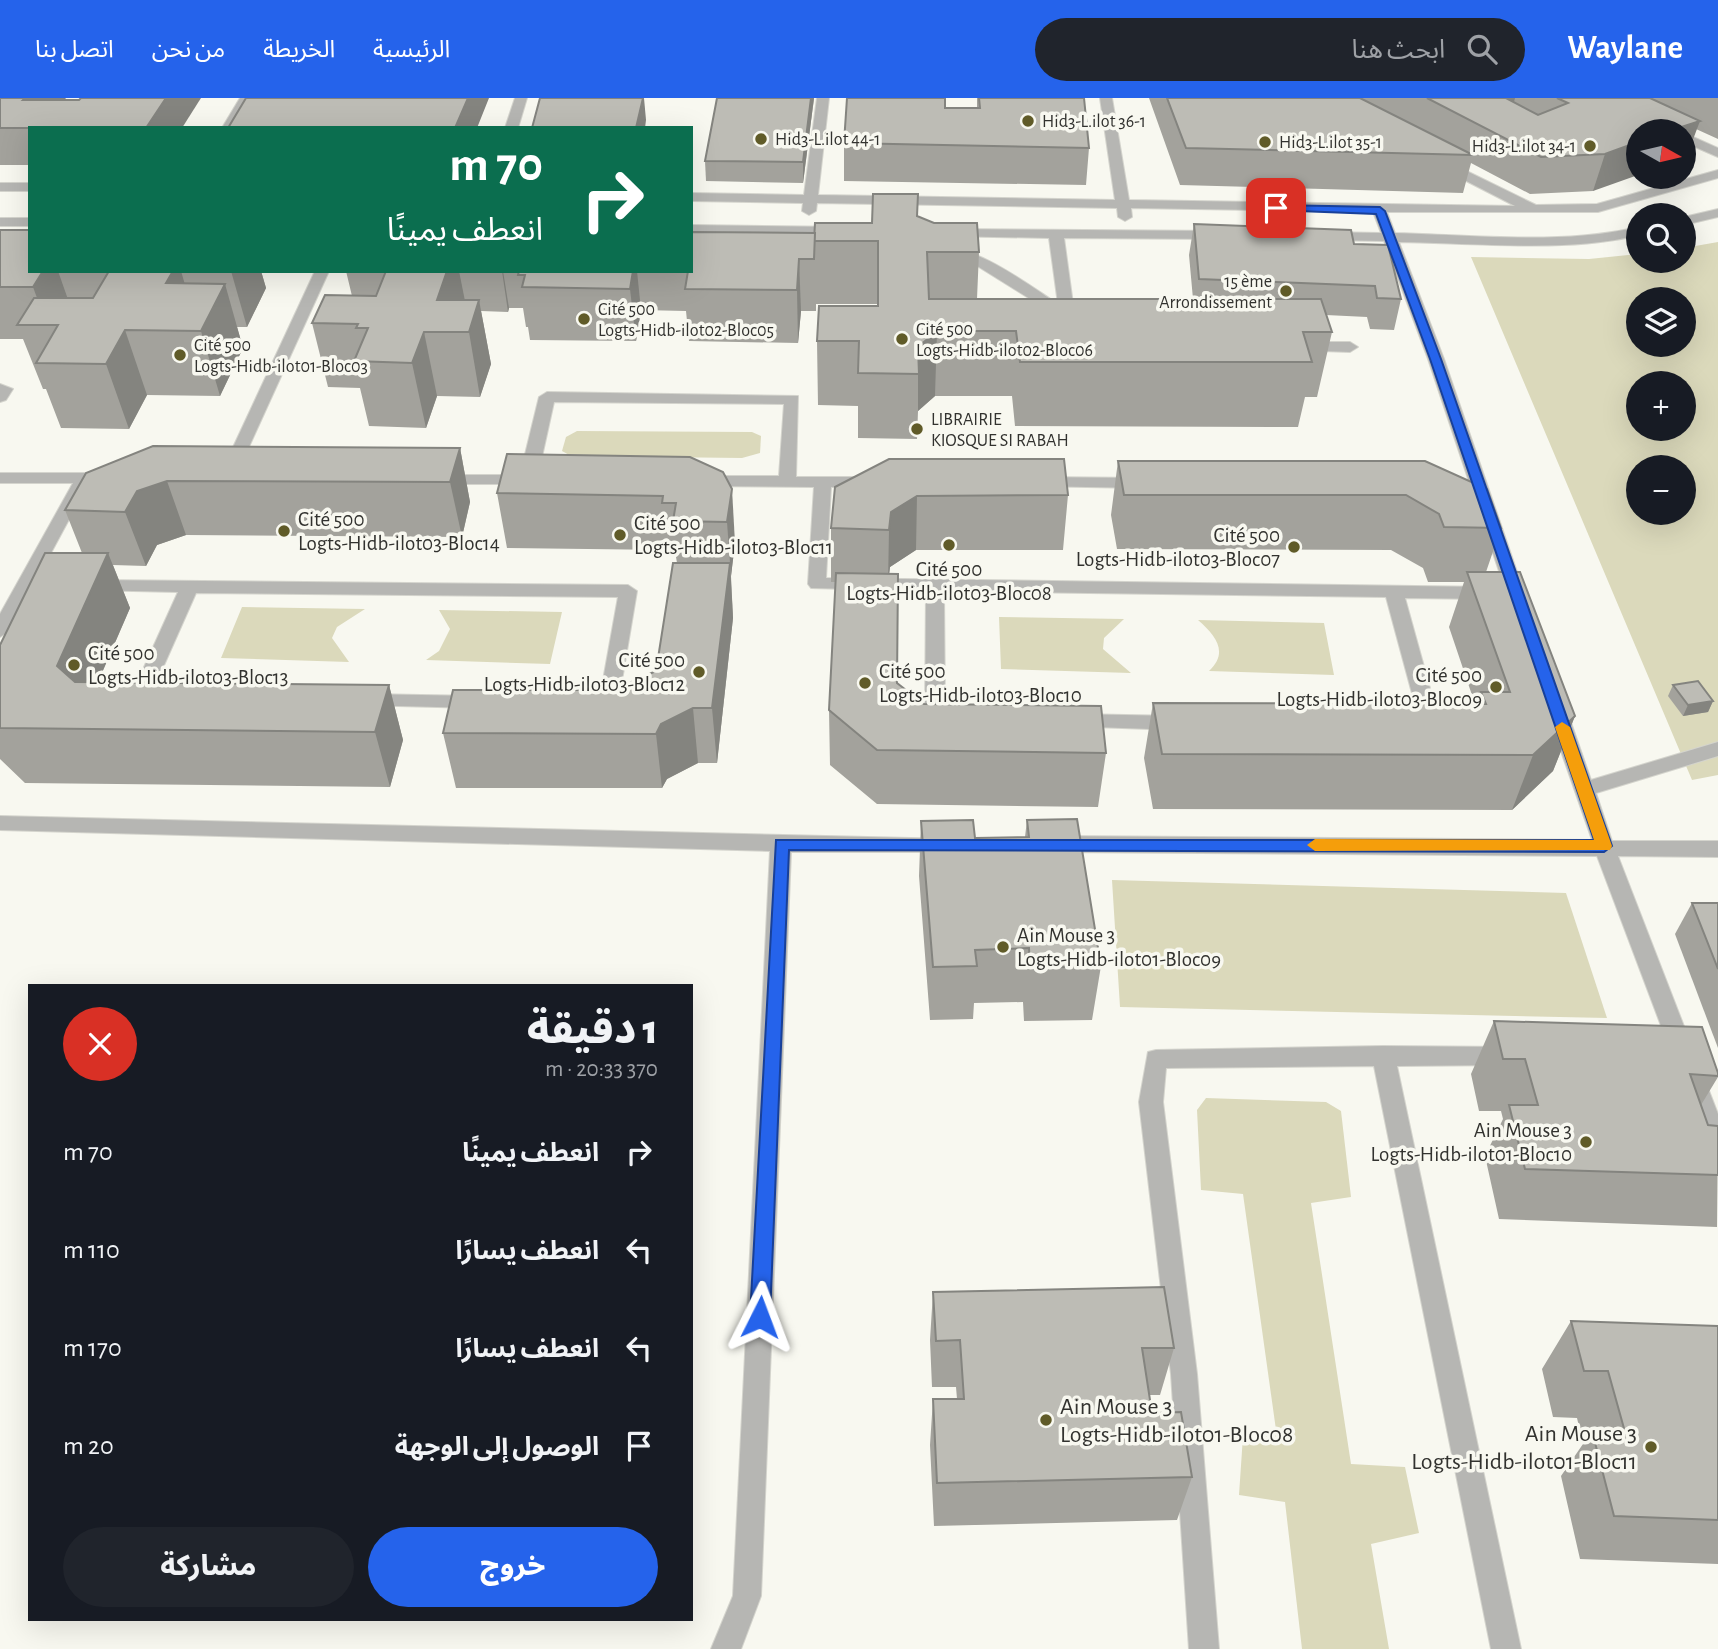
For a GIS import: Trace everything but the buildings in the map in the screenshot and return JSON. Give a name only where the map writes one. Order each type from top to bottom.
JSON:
[{"type":"street","points":[[229,126],[246,98]]},
{"type":"street","points":[[512,126],[521,98]]},
{"type":"street","points":[[806,231],[823,98]]},
{"type":"street","points":[[1106,98],[1121,204],[1129,234]]},
{"type":"street","points":[[1696,143],[1718,153]]},
{"type":"street","points":[[1425,154],[1532,209]]},
{"type":"street","points":[[693,198],[1121,204],[1380,211],[1598,208],[1718,174]]},
{"type":"street","points":[[0,187],[28,187]]},
{"type":"street","points":[[1380,211],[1436,359],[1470,484],[1524,619]]},
{"type":"street","points":[[1696,218],[1718,213]]},
{"type":"street","points":[[0,222],[28,222]]},
{"type":"street","points":[[693,229],[862,231]]},
{"type":"street","points":[[931,232],[1237,235]]},
{"type":"street","points":[[1056,234],[1070,345]]},
{"type":"street","points":[[1303,236],[1528,240],[1616,237],[1626,234]]},
{"type":"street","points":[[942,254],[970,255],[1066,315]]},
{"type":"street","points":[[226,479],[321,273]]},
{"type":"street","points":[[1283,346],[1350,347]]},
{"type":"street","points":[[0,389],[5,389],[0,397]]},
{"type":"street","points":[[418,480],[534,480],[547,397],[792,399],[787,482]]},
{"type":"street","points":[[0,478],[122,478]]},
{"type":"street","points":[[0,631],[33,586],[83,478]]},
{"type":"street","points":[[677,481],[893,482]]},
{"type":"street","points":[[823,482],[817,584],[1515,593]]},
{"type":"street","points":[[1018,482],[1157,483]]},
{"type":"street","points":[[80,586],[628,591],[608,704],[580,704]]},
{"type":"street","points":[[168,696],[141,696],[189,586]]},
{"type":"street","points":[[935,586],[935,718],[962,718]]},
{"type":"street","points":[[1394,592],[1431,727],[1403,727]]},
{"type":"street","points":[[1552,698],[1604,846],[1718,1145]]},
{"type":"street","points":[[347,700],[498,702]]},
{"type":"street","points":[[1059,720],[1196,723]]},
{"type":"street","points":[[1584,789],[1718,749]]},
{"type":"street","points":[[0,823],[781,844],[963,844]]},
{"type":"street","points":[[726,1649],[747,1596],[781,844]]},
{"type":"street","points":[[1032,844],[1604,846],[1718,849]]},
{"type":"street","points":[[1204,1649],[1184,1374],[1151,1102],[1156,1059],[1383,1055],[1534,1056]]},
{"type":"street","points":[[1383,1055],[1506,1649]]},
{"type":"street","points":[[1657,1057],[1684,1057]]},
{"type":"shaded area","points":[[1718,242],[1718,775],[1692,780],[1471,257],[1589,259],[1626,255],[1626,273],[1696,273],[1696,246]]},
{"type":"shaded area","points":[[577,431],[752,432],[761,436],[760,453],[742,458],[571,456],[562,451],[566,437]]},
{"type":"shaded area","points":[[242,607],[365,609],[337,627],[332,638],[349,662],[221,658]]},
{"type":"shaded area","points":[[439,610],[562,612],[550,664],[426,660],[439,651],[450,629]]},
{"type":"shaded area","points":[[999,617],[1124,619],[1104,638],[1103,649],[1131,673],[1001,669]]},
{"type":"shaded area","points":[[1198,620],[1324,623],[1334,675],[1209,671],[1218,657],[1218,644]]},
{"type":"shaded area","points":[[1112,880],[1566,893],[1607,1018],[1120,1007]]},
{"type":"shaded area","points":[[1206,1098],[1326,1102],[1341,1111],[1351,1197],[1311,1203],[1351,1464],[1405,1467],[1419,1533],[1371,1544],[1389,1649],[1302,1649],[1285,1502],[1239,1495],[1243,1436],[1276,1435],[1276,1430],[1243,1194],[1201,1190],[1197,1110]]},
{"type":"slow traffic","points":[[1315,845],[1604,846],[1562,727]]},
{"type":"place","name":"Hid3-L.ilot 36-1","points":[[1028,121]]},
{"type":"place","name":"Hid3-L.ilot 44-1","points":[[761,139]]},
{"type":"place","name":"Hid3-L.ilot 35-1","points":[[1265,142]]},
{"type":"place","name":"Hid3-L.ilot 34-1","points":[[1590,146]]},
{"type":"place","name":"15 ème Arrondissement","points":[[1286,291]]},
{"type":"place","name":"Cité 500 Logts-Hidb-ilot02-Bloc05","points":[[584,319]]},
{"type":"place","name":"Cité 500 Logts-Hidb-ilot02-Bloc06","points":[[902,339]]},
{"type":"place","name":"Cité 500 Logts-Hidb-ilot01-Bloc03","points":[[180,355]]},
{"type":"place","name":"LIBRAIRIE KIOSQUE SI RABAH","points":[[917,429]]},
{"type":"place","name":"Cité 500 Logts-Hidb-ilot03-Bloc14","points":[[284,531]]},
{"type":"place","name":"Cité 500 Logts-Hidb-ilot03-Bloc11","points":[[620,535]]},
{"type":"place","name":"Cité 500 Logts-Hidb-ilot03-Bloc08","points":[[949,545]]},
{"type":"place","name":"Cité 500 Logts-Hidb-ilot03-Bloc07","points":[[1294,547]]},
{"type":"place","name":"Cité 500 Logts-Hidb-ilot03-Bloc13","points":[[74,665]]},
{"type":"place","name":"Cité 500 Logts-Hidb-ilot03-Bloc12","points":[[699,672]]},
{"type":"place","name":"Cité 500 Logts-Hidb-ilot03-Bloc10","points":[[865,683]]},
{"type":"place","name":"Cité 500 Logts-Hidb-ilot03-Bloc09","points":[[1496,687]]},
{"type":"place","name":"Ain Mouse 3 Logts-Hidb-ilot01-Bloc09","points":[[1003,947]]},
{"type":"place","name":"Ain Mouse 3 Logts-Hidb-ilot01-Bloc10","points":[[1586,1142]]},
{"type":"place","name":"Ain Mouse 3 Logts-Hidb-ilot01-Bloc08","points":[[1046,1420]]},
{"type":"place","name":"Ain Mouse 3 Logts-Hidb-ilot01-Bloc11","points":[[1651,1447]]},
{"type":"route","points":[[760,1317],[781,844],[1604,846],[1436,359],[1380,211],[1276,208]]}]
